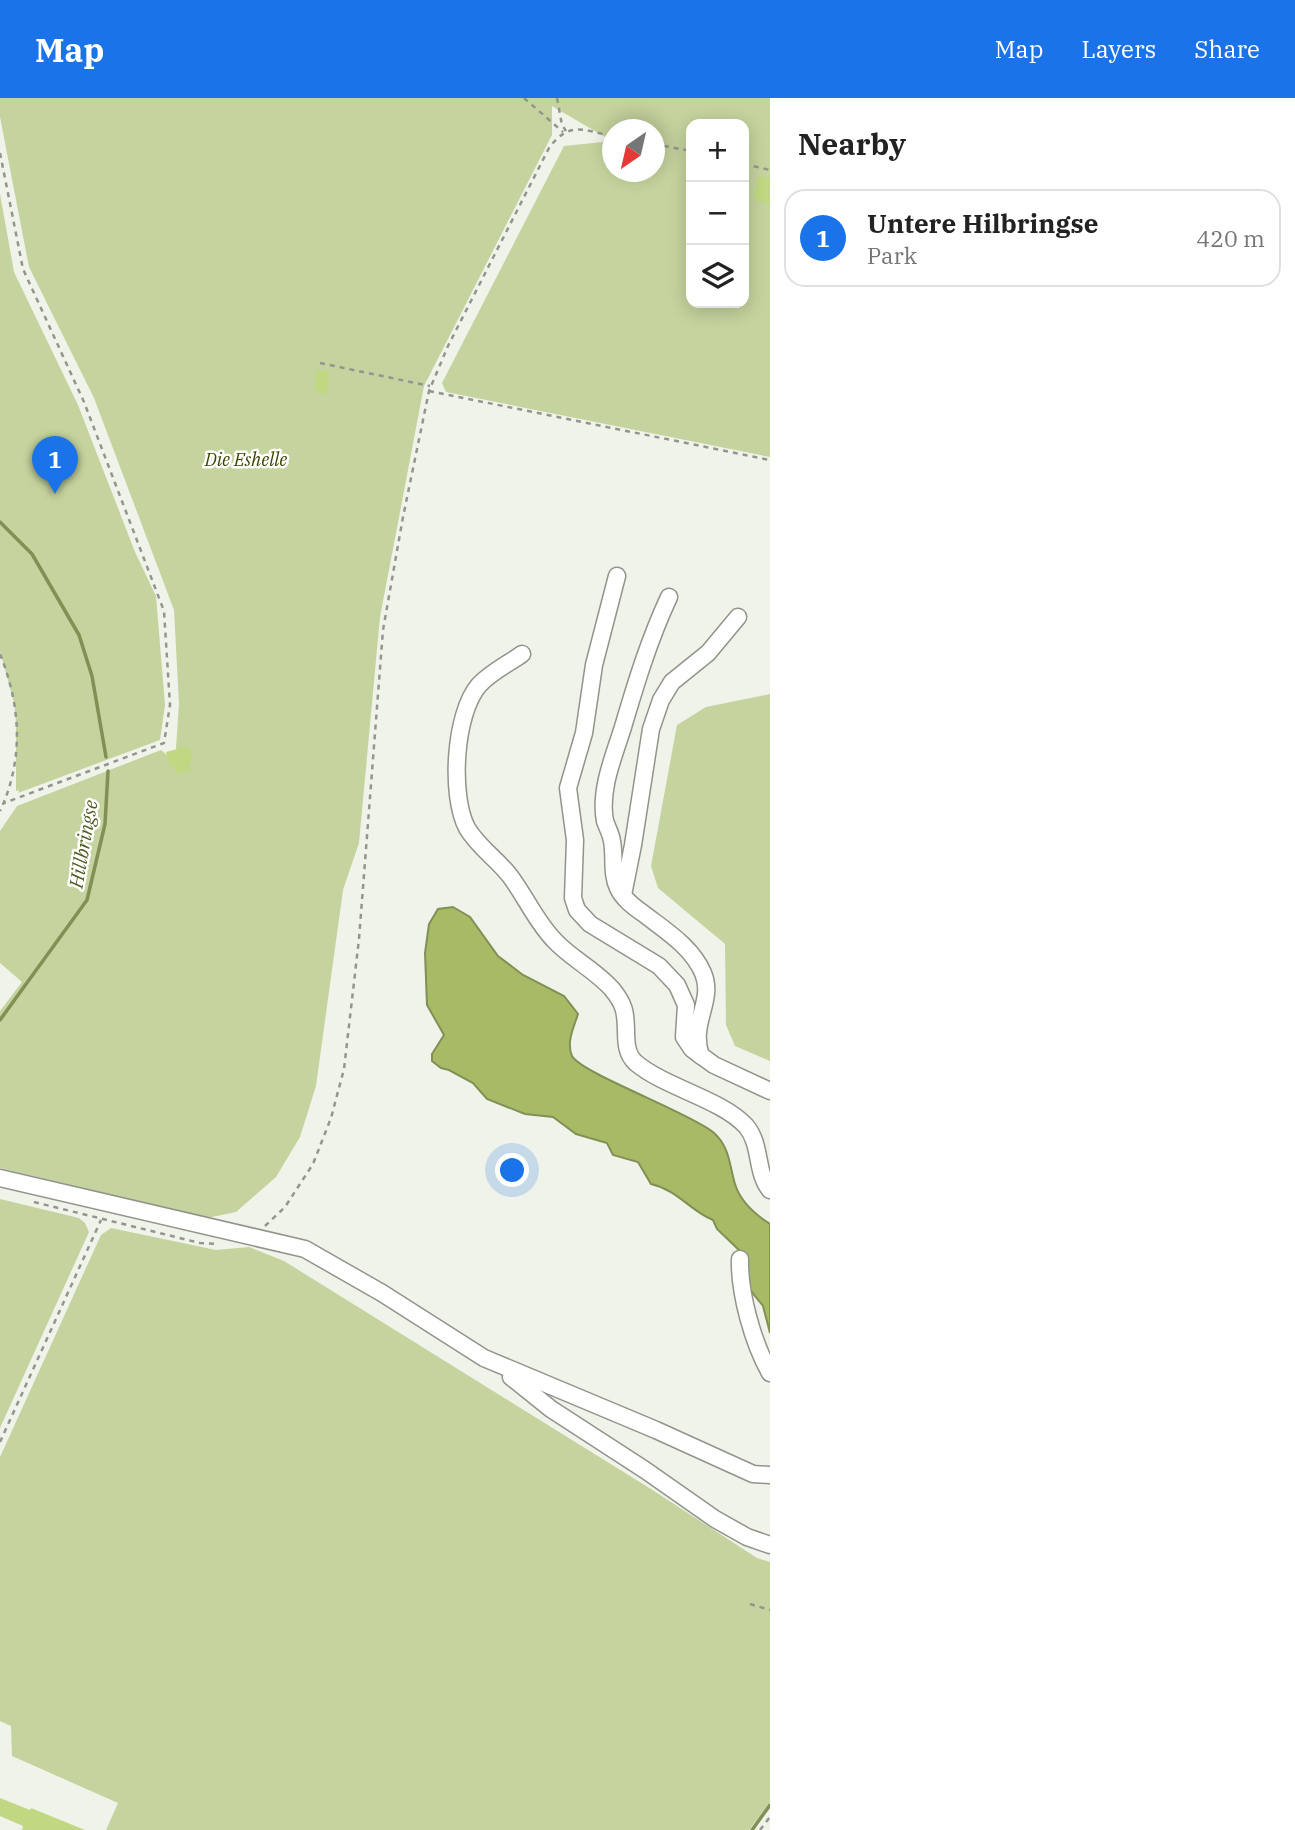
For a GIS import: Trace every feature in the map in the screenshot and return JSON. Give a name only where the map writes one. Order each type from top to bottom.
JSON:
[{"type":"lane","points":[[617,576],[594,665],[584,733],[568,788],[575,840],[573,898],[577,910],[590,925],[659,966],[677,985],[686,1005],[684,1037],[692,1049],[702,1058],[770,1091]]},
{"type":"lane","points":[[669,597],[643,658],[613,755],[606,784],[605,820],[612,839],[614,877],[622,895],[690,951],[700,967],[707,986],[697,1030],[702,1058]]},
{"type":"lane","points":[[622,895],[656,711],[672,682],[708,653],[738,617]]},
{"type":"lane","points":[[522,654],[477,688],[468,707],[460,734],[456,765],[460,813],[469,832],[507,872],[541,925],[556,942],[613,990],[624,1008],[626,1046],[634,1062],[744,1124],[752,1135],[762,1175],[770,1190]]},
{"type":"lane","points":[[0,1178],[305,1249],[382,1293],[484,1358],[551,1409],[715,1519],[747,1537],[770,1545]]},
{"type":"lane","points":[[740,1259],[741,1289],[760,1354],[770,1373]]},
{"type":"lane","points":[[484,1358],[753,1474],[770,1475]]},
{"type":"path","points":[[524,98],[564,132],[587,131],[602,134]]},
{"type":"path","points":[[557,98],[564,132]]},
{"type":"path","points":[[253,1235],[276,1216],[305,1178],[321,1146],[339,1093],[358,951],[383,630],[407,492],[430,388],[448,346],[542,161],[549,148],[564,132]]},
{"type":"path","points":[[665,146],[686,150]]},
{"type":"path","points":[[0,153],[23,269],[84,402],[164,611],[170,705],[164,743],[4,803]]},
{"type":"path","points":[[749,165],[770,170]]},
{"type":"path","points":[[320,363],[770,460]]},
{"type":"path","points":[[0,654],[14,697],[19,729],[13,768],[0,811]]},
{"type":"path","points":[[25,1200],[200,1243],[230,1244]]},
{"type":"path","points":[[0,1442],[101,1220]]},
{"type":"path","points":[[750,1604],[770,1610]]},
{"type":"path","points":[[761,1830],[770,1817]]},
{"type":"green space","name":"Die Eshelle","points":[[0,98],[770,98],[770,457],[446,392],[442,383],[564,146],[602,142],[602,182],[665,182],[665,119],[602,119],[602,135],[552,106],[552,135],[424,386],[380,617],[359,843],[343,890],[316,1086],[300,1137],[276,1177],[236,1212],[207,1218],[0,1168],[0,1011],[22,982],[0,963],[0,831],[17,806],[161,750],[175,762],[179,704],[174,610],[94,398],[29,267],[0,117]]},
{"type":"green space","points":[[0,194],[14,272],[78,405],[135,552],[156,596],[165,705],[160,740],[18,793],[14,703],[0,651]]},
{"type":"green space","points":[[770,694],[770,1061],[735,1046],[726,1025],[725,944],[658,888],[651,866],[677,725],[706,707]]},
{"type":"green space","points":[[0,1199],[79,1218],[89,1232],[0,1428]]},
{"type":"green space","points":[[111,1228],[216,1250],[249,1247],[284,1261],[757,1558],[770,1562],[770,1802],[749,1830],[106,1830],[118,1803],[12,1756],[11,1726],[0,1721],[0,1457],[101,1235]]},
{"type":"shaded area","points":[[453,907],[470,917],[498,956],[523,975],[564,996],[578,1014],[571,1035],[570,1051],[580,1063],[682,1114],[719,1138],[726,1150],[741,1196],[754,1212],[770,1224],[770,1333],[763,1306],[747,1286],[741,1252],[717,1229],[713,1220],[669,1191],[651,1184],[638,1162],[613,1155],[607,1143],[576,1134],[553,1117],[525,1114],[487,1099],[473,1083],[432,1061],[432,1054],[444,1035],[427,1005],[425,953],[429,924],[438,909]]},
{"type":"building","points":[[758,176],[770,179],[770,204],[753,200]]},
{"type":"building","points":[[316,370],[329,371],[327,394],[315,392]]},
{"type":"building","points":[[189,746],[193,761],[189,762],[191,770],[176,774],[174,766],[170,767],[166,752]]},
{"type":"building","points":[[0,1798],[85,1830],[22,1830],[23,1826],[0,1816]]},
{"type":"waterway","name":"Hillbringse","points":[[0,522],[32,554],[79,635],[92,676],[106,757]]},
{"type":"waterway","name":"Hillbringse","points":[[0,1020],[87,900],[105,824],[108,771]]},
{"type":"waterway","points":[[752,1830],[770,1805]]},
{"type":"place","name":"Untere Hilbringse","points":[[55,494]]}]
